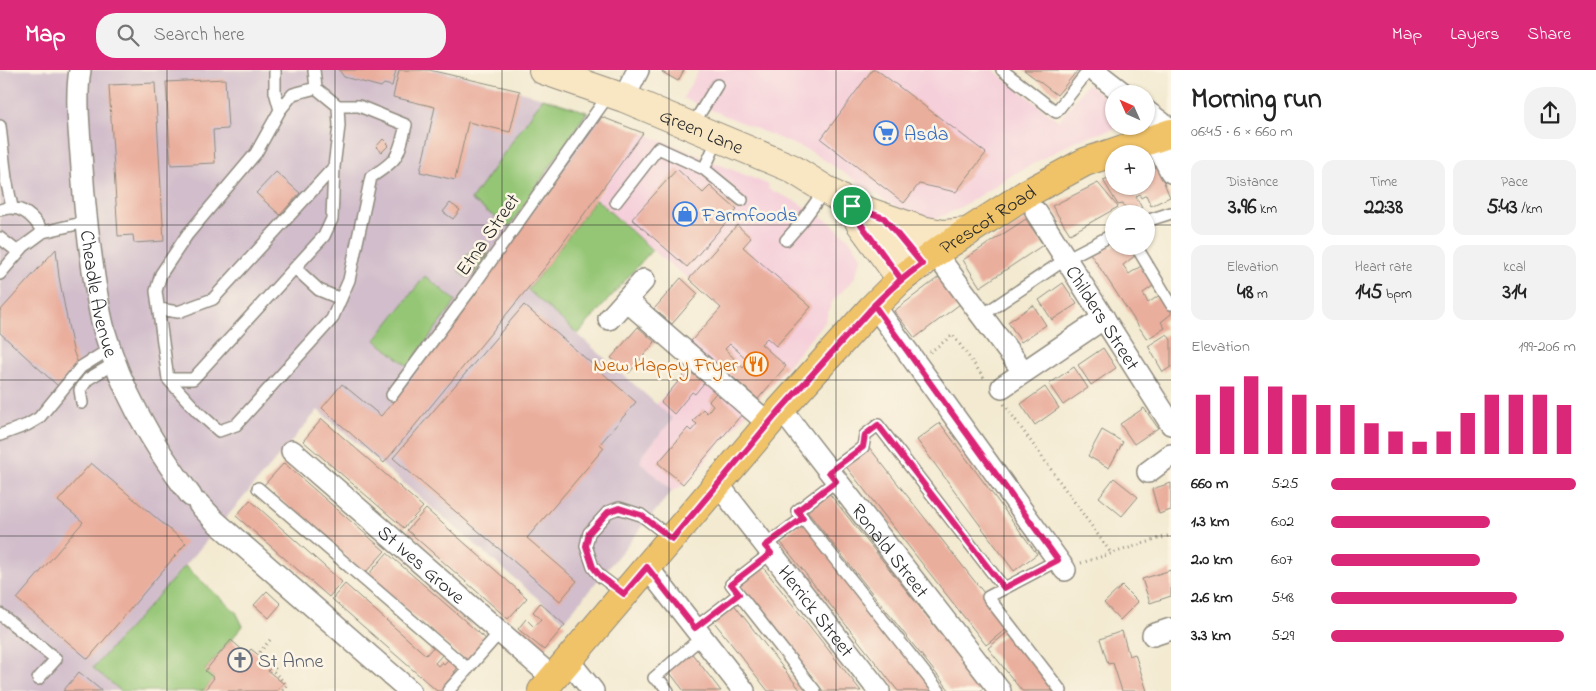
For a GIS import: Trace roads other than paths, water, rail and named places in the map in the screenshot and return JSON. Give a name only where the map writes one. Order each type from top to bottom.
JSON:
[{"type":"main road","name":"Green Lane","points":[[543,70],[617,95],[790,168],[852,206],[884,218],[919,266]]},
{"type":"main road","name":"Prescot Road","points":[[554,676],[672,539],[717,483],[874,305],[919,266],[1026,194],[1085,162],[1165,134]]},
{"type":"main road","points":[[852,206],[860,223],[919,266]]},
{"type":"main road","points":[[884,218],[932,232],[955,234],[968,232]]},
{"type":"street","name":"Cheadle Avenue","points":[[80,70],[79,122],[86,222],[96,293],[104,332],[146,429],[169,465],[195,500],[216,521],[410,691]]},
{"type":"street","points":[[617,95],[638,70]]},
{"type":"street","points":[[1091,70],[1112,85]]},
{"type":"street","points":[[1155,122],[1165,134],[1171,172]]},
{"type":"street","name":"Childers Street","points":[[1039,216],[1171,424]]},
{"type":"street","points":[[919,266],[981,316],[1023,371]]},
{"type":"street","points":[[609,319],[644,280]]},
{"type":"street","name":"Ronald Street","points":[[626,300],[775,416],[833,477],[1000,691]]},
{"type":"street","points":[[874,305],[1061,565]]},
{"type":"street","points":[[997,390],[1104,318]]},
{"type":"street","name":"St Ives Grove","points":[[292,451],[500,632],[554,676],[593,691]]},
{"type":"street","points":[[1148,472],[1171,455]]},
{"type":"street","name":"Herrick Street","points":[[717,483],[879,691]]},
{"type":"street","points":[[647,567],[744,691]]},
{"type":"lane","points":[[275,70],[275,92],[280,110]]},
{"type":"lane","points":[[314,70],[316,88],[338,106],[359,106],[406,125],[400,151],[390,165],[371,177],[349,280],[332,319],[236,425],[219,431],[198,412],[168,379],[156,291],[161,274],[188,234],[256,153],[280,110],[293,94],[316,88]]},
{"type":"lane","points":[[1002,70],[1056,112],[1091,70]]},
{"type":"lane","points":[[692,127],[717,85]]},
{"type":"lane","name":"Etna Street","points":[[392,395],[617,95]]},
{"type":"lane","points":[[168,379],[193,379],[324,236],[332,219],[334,167],[339,126],[338,106]]},
{"type":"lane","points":[[0,126],[6,179],[12,207]]},
{"type":"lane","points":[[704,169],[718,139]]},
{"type":"lane","points":[[616,202],[658,148],[704,169],[742,200]]},
{"type":"lane","points":[[159,309],[178,312],[213,299],[334,167]]},
{"type":"lane","points":[[786,240],[825,190]]},
{"type":"lane","points":[[0,210],[12,207],[24,212],[36,220],[43,232]]},
{"type":"lane","points":[[1155,218],[1171,213]]},
{"type":"lane","points":[[0,274],[18,252],[33,238],[43,232],[86,222]]},
{"type":"lane","points":[[0,238],[18,252]]},
{"type":"lane","points":[[981,316],[1066,259],[1105,239]]},
{"type":"lane","points":[[1141,255],[1171,304]]},
{"type":"lane","points":[[294,268],[319,290],[341,299]]},
{"type":"lane","points":[[82,403],[80,390],[88,379],[113,356]]},
{"type":"lane","points":[[0,435],[27,425],[39,418],[81,367],[113,356]]},
{"type":"lane","points":[[939,691],[797,511],[863,447],[865,435],[878,425],[1004,588]]},
{"type":"lane","points":[[258,488],[468,669]]},
{"type":"lane","points":[[624,594],[600,576],[593,567],[586,546],[589,533],[608,512],[619,508],[641,515],[672,539]]},
{"type":"lane","points":[[803,518],[731,584],[815,691]]},
{"type":"lane","points":[[1061,565],[1004,588],[988,597],[1061,691]]},
{"type":"lane","points":[[665,687],[654,678],[739,594]]},
{"type":"lane","points":[[0,614],[56,659],[38,679]]},
{"type":"lane","points":[[448,691],[500,632]]},
{"type":"lane","points":[[653,691],[665,687]]},
{"type":"place","name":"Asda","points":[[886,133]]},
{"type":"place","name":"Farmfoods","points":[[685,214]]},
{"type":"place","name":"New Happy Fryer","points":[[756,364]]},
{"type":"place","name":"St Anne","points":[[240,660]]}]
